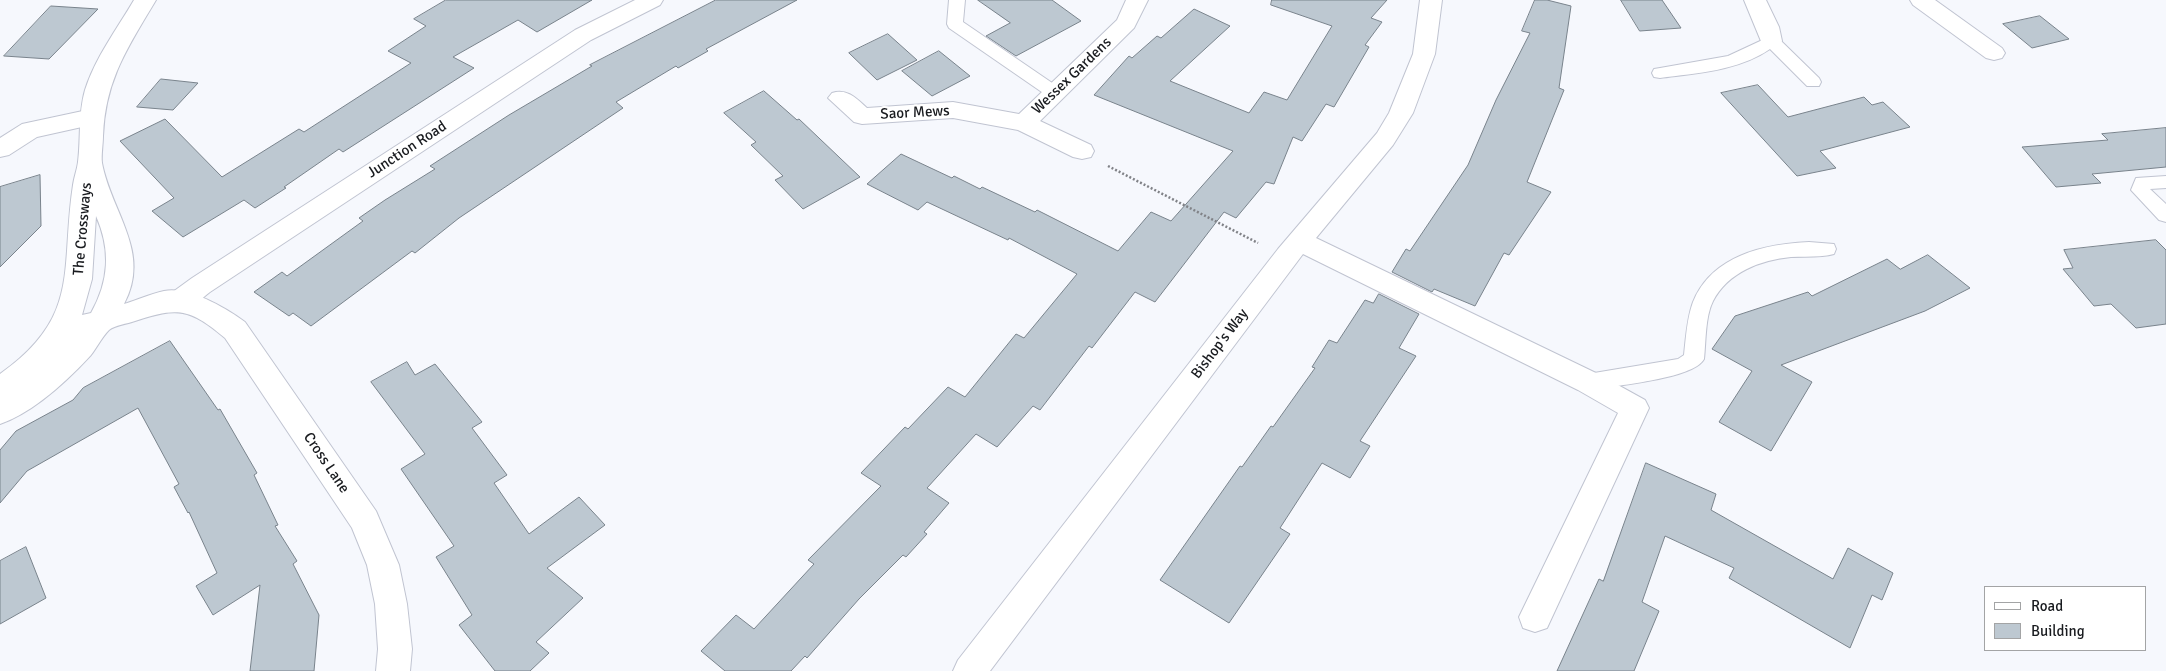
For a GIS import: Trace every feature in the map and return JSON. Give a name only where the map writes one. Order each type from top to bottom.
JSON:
[{"type":"street","name":"The Crossways","points":[[76,294],[79,279],[85,184],[90,163],[92,117],[97,90],[111,57],[145,0]]},
{"type":"street","name":"Junction Road","points":[[62,329],[100,322],[172,301],[583,35],[652,0]]},
{"type":"street","name":"Wessex Gardens","points":[[1082,151],[1024,123],[1126,23],[1137,0]]},
{"type":"street","name":"Bishop's Way","points":[[970,671],[1293,248],[1385,140],[1400,113],[1424,54],[1431,0]]},
{"type":"street","points":[[1755,0],[1768,27],[1771,41]]},
{"type":"street","points":[[1921,0],[1994,53]]},
{"type":"street","name":"Saor Mews","points":[[840,98],[862,116],[953,110],[1024,123]]},
{"type":"street","points":[[0,149],[30,130],[92,117]]},
{"type":"street","name":"The Crossways","points":[[90,163],[120,249],[121,264],[114,290],[100,322]]},
{"type":"street","points":[[1293,248],[1588,382],[1635,408],[1535,617]]},
{"type":"street","points":[[0,389],[30,367],[62,329],[76,294],[114,290],[146,292],[172,301]]},
{"type":"street","name":"Cross Lane","points":[[172,301],[216,315],[235,330],[365,521],[383,565],[391,604],[395,649],[393,671]]},
{"type":"street","points":[[0,412],[19,401],[57,372],[84,345],[100,322]]},
{"type":"lane","points":[[957,0],[956,24],[1055,93]]},
{"type":"lane","points":[[1660,73],[1731,62],[1756,52],[1771,41],[1813,82]]},
{"type":"lane","points":[[2166,182],[2142,183],[2140,190],[2166,215]]},
{"type":"lane","points":[[1588,382],[1682,366],[1694,359],[1704,299],[1727,271],[1741,261],[1768,252],[1797,249],[1827,249]]},
{"type":"path","points":[[1082,151],[1244,236],[1293,248]]},
{"type":"building","points":[[446,0],[592,0],[537,32],[518,20],[453,57],[474,68],[343,152],[339,149],[255,208],[244,200],[183,237],[152,211],[174,198],[120,141],[165,119],[222,177],[299,129],[304,132],[411,63],[388,51],[426,26],[414,19]]},
{"type":"building","points":[[716,0],[797,0],[706,49],[708,51],[678,68],[676,66],[616,102],[623,108],[459,218],[415,253],[412,251],[311,326],[293,313],[289,316],[254,292],[282,272],[287,276],[363,221],[359,218],[435,169],[430,166],[509,115],[592,66],[590,65]]},
{"type":"building","points":[[978,0],[1052,0],[1081,21],[1016,56],[986,36],[1010,23]]},
{"type":"building","points":[[1272,0],[1387,0],[1371,18],[1382,22],[1365,45],[1369,47],[1334,107],[1326,104],[1302,141],[1293,137],[1274,184],[1266,182],[1236,218],[1224,212],[1155,302],[1135,292],[1092,348],[1089,346],[1040,410],[1033,406],[997,447],[976,434],[927,488],[949,503],[924,532],[927,534],[906,557],[903,555],[859,599],[807,658],[805,656],[791,671],[725,671],[701,651],[736,615],[754,629],[814,564],[808,560],[881,486],[861,473],[905,427],[908,429],[948,387],[965,397],[1016,334],[1024,338],[1077,274],[1009,238],[1008,240],[927,202],[918,210],[867,184],[901,154],[952,178],[954,176],[980,189],[982,187],[1035,212],[1037,210],[1118,251],[1151,212],[1171,221],[1233,151],[1094,95],[1129,56],[1132,58],[1157,36],[1161,38],[1194,9],[1230,26],[1170,81],[1249,113],[1264,92],[1287,100],[1332,26],[1271,5]]},
{"type":"building","points":[[1535,0],[1547,0],[1571,6],[1559,88],[1564,90],[1527,182],[1551,192],[1509,255],[1504,253],[1475,306],[1434,289],[1432,292],[1392,272],[1406,249],[1410,251],[1468,165],[1496,100],[1530,33],[1522,31]]},
{"type":"building","points":[[1621,0],[1662,0],[1681,28],[1640,31]]},
{"type":"building","points":[[51,6],[98,9],[49,59],[4,56]]},
{"type":"building","points":[[2040,16],[2069,39],[2032,48],[2003,24]]},
{"type":"building","points":[[888,34],[917,60],[877,80],[849,53]]},
{"type":"building","points":[[939,51],[970,76],[932,96],[902,71]]},
{"type":"building","points":[[161,79],[198,83],[173,110],[137,107]]},
{"type":"building","points":[[1758,85],[1788,117],[1864,97],[1872,105],[1883,102],[1910,127],[1820,151],[1836,168],[1797,176],[1721,93]]},
{"type":"building","points":[[764,91],[797,120],[799,119],[860,177],[803,209],[775,180],[783,176],[751,145],[756,142],[724,113]]},
{"type":"building","points":[[2166,128],[2166,167],[2092,174],[2101,183],[2056,187],[2022,147],[2108,140],[2102,134]]},
{"type":"building","points":[[40,175],[41,226],[0,267],[0,187]]},
{"type":"building","points":[[2156,240],[2166,250],[2166,324],[2136,328],[2111,304],[2094,306],[2063,269],[2073,268],[2064,250]]},
{"type":"building","points":[[1928,255],[1970,288],[1925,311],[1781,365],[1812,382],[1771,451],[1719,422],[1752,371],[1712,349],[1735,316],[1808,292],[1812,296],[1887,259],[1900,269]]},
{"type":"building","points":[[1379,294],[1419,314],[1399,348],[1416,356],[1360,441],[1370,446],[1350,478],[1322,463],[1280,528],[1290,534],[1229,623],[1160,580],[1240,466],[1242,467],[1271,426],[1273,427],[1315,368],[1312,367],[1329,340],[1337,343],[1365,300],[1373,303]]},
{"type":"building","points":[[170,341],[218,410],[220,409],[257,473],[254,475],[278,525],[275,526],[297,561],[293,564],[319,615],[314,671],[250,671],[260,585],[213,615],[196,586],[217,573],[189,512],[174,487],[179,484],[138,408],[27,471],[0,503],[0,450],[16,431],[73,400],[83,388]]},
{"type":"building","points":[[407,362],[415,375],[435,364],[482,422],[472,428],[507,475],[494,483],[529,534],[579,497],[605,525],[547,568],[583,598],[536,642],[549,653],[530,671],[495,671],[459,625],[472,615],[436,557],[454,546],[401,469],[425,454],[371,382]]},
{"type":"building","points":[[1646,463],[1716,494],[1711,510],[1833,579],[1848,548],[1893,573],[1882,600],[1872,595],[1850,648],[1729,578],[1734,568],[1665,536],[1642,602],[1659,611],[1634,671],[1557,671],[1599,579],[1603,581]]},
{"type":"building","points":[[26,547],[46,598],[0,624],[0,561]]}]
